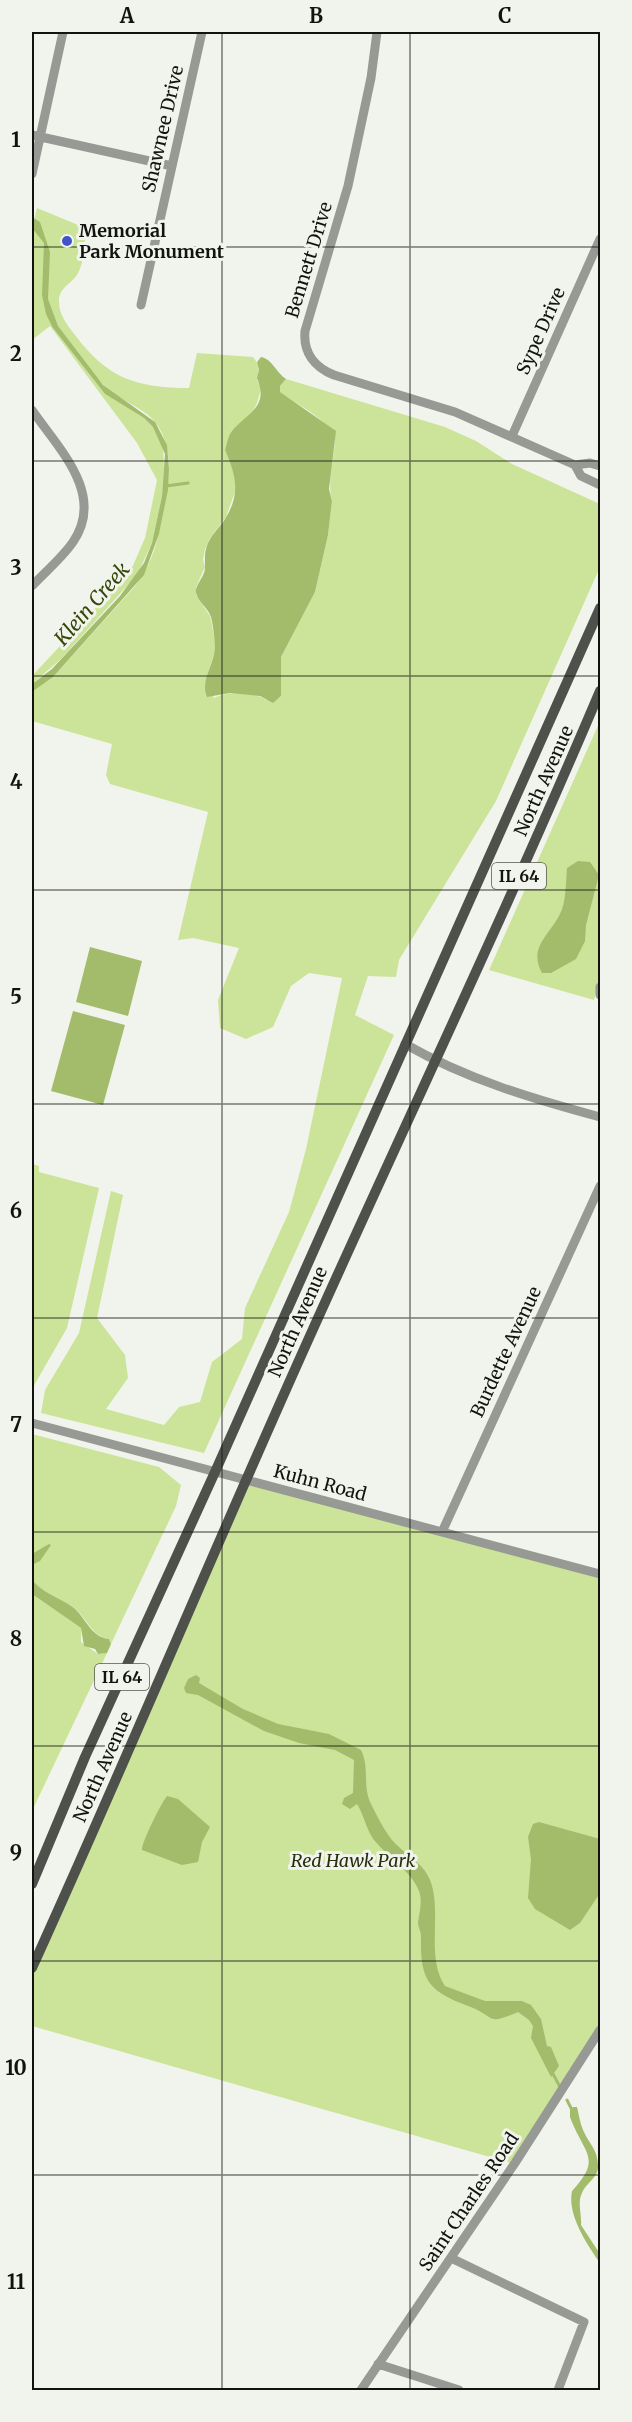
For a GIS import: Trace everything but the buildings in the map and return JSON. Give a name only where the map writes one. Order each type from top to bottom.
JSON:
[{"type":"main road","name":"North Avenue","points":[[32,1884],[85,1757],[215,1472],[600,608]]},
{"type":"main road","name":"North Avenue","points":[[32,1968],[246,1480],[434,1060],[546,820],[600,691]]},
{"type":"street","points":[[32,174],[36,136],[63,32]]},
{"type":"street","name":"Shawnee Drive","points":[[141,305],[202,32]]},
{"type":"street","name":"Bennett Drive","points":[[377,32],[368,94],[348,186],[305,331],[308,352],[317,365],[328,373],[455,412],[575,465],[590,463],[600,466]]},
{"type":"street","points":[[36,136],[172,166]]},
{"type":"street","name":"Sype Drive","points":[[512,436],[600,239]]},
{"type":"street","points":[[32,410],[77,475],[84,504],[81,526],[73,541],[32,586]]},
{"type":"street","name":"Bennett Drive","points":[[575,465],[581,476],[600,485]]},
{"type":"street","points":[[600,987],[600,994]]},
{"type":"street","points":[[405,1044],[434,1060],[538,1101],[600,1117]]},
{"type":"street","name":"Burdette Avenue","points":[[442,1532],[600,1186]]},
{"type":"street","name":"Kuhn Road","points":[[32,1423],[600,1574]]},
{"type":"street","name":"Saint Charles Road","points":[[361,2391],[600,2030]]},
{"type":"street","points":[[451,2258],[584,2322],[558,2390]]},
{"type":"street","points":[[378,2364],[459,2391]]},
{"type":"green space","points":[[37,208],[83,227],[86,233],[80,269],[60,294],[60,309],[66,322],[87,350],[111,371],[138,383],[189,388],[197,353],[253,357],[258,365],[257,379],[261,389],[257,403],[251,415],[232,431],[225,450],[236,475],[235,492],[226,517],[210,538],[205,549],[203,560],[205,567],[196,587],[196,595],[210,616],[215,640],[215,652],[207,675],[214,698],[240,693],[266,700],[281,697],[281,657],[315,592],[328,535],[335,440],[333,434],[321,420],[279,392],[280,386],[286,379],[445,427],[476,441],[512,464],[600,504],[600,567],[496,801],[399,960],[396,977],[368,976],[355,1015],[394,1035],[204,1453],[41,1413],[45,1390],[79,1333],[111,1191],[123,1195],[97,1318],[125,1355],[128,1378],[106,1409],[164,1425],[179,1407],[200,1402],[212,1362],[242,1339],[245,1308],[289,1212],[306,1149],[342,978],[309,973],[291,986],[273,1027],[246,1039],[220,1028],[218,1000],[239,948],[193,938],[178,940],[208,812],[110,784],[106,775],[112,744],[32,721],[32,692],[53,677],[136,585],[147,568],[160,529],[169,472],[167,447],[157,424],[148,415],[113,393],[98,379],[74,350],[56,322],[53,328],[105,394],[144,418],[153,427],[163,445],[164,468],[162,496],[152,543],[137,575],[61,659],[32,684],[32,676],[131,570],[145,538],[157,480],[137,443],[50,326],[32,340],[32,228]]},
{"type":"green space","points":[[600,721],[600,976],[594,1000],[489,970]]},
{"type":"green space","points":[[32,1164],[39,1166],[39,1172],[99,1188],[67,1328],[32,1389]]},
{"type":"green space","points":[[32,1434],[159,1467],[181,1485],[176,1506],[111,1644],[109,1639],[94,1631],[75,1609],[42,1590],[32,1580]]},
{"type":"green space","name":"Red Hawk Park","points":[[250,1484],[600,1575],[600,2031],[514,2164],[32,2026],[32,1974]]},
{"type":"green space","points":[[32,1594],[81,1628],[81,1642],[98,1654],[107,1653],[32,1811]]},
{"type":"shaded area","points":[[32,217],[40,222],[50,252],[48,299],[58,326],[103,385],[155,422],[167,445],[169,469],[168,490],[159,534],[144,575],[53,677],[32,692],[32,684],[52,669],[120,596],[144,563],[152,543],[162,496],[165,454],[153,427],[144,418],[105,394],[53,328],[46,314],[42,295],[44,243],[32,228]]},
{"type":"shaded area","points":[[261,357],[268,360],[286,379],[280,386],[280,392],[336,431],[329,489],[332,501],[328,535],[315,592],[281,657],[281,696],[273,703],[260,696],[230,693],[207,697],[205,685],[214,654],[214,636],[211,617],[196,593],[205,571],[207,545],[225,519],[233,501],[234,476],[225,450],[232,431],[258,403],[260,388],[257,378],[259,370],[257,362]]},
{"type":"shaded area","points":[[578,861],[590,862],[599,875],[586,925],[585,941],[576,959],[551,973],[542,973],[538,963],[540,946],[563,906],[567,868]]},
{"type":"shaded area","points":[[90,947],[142,961],[128,1016],[76,1002]]},
{"type":"shaded area","points":[[73,1011],[125,1025],[103,1105],[51,1091]]},
{"type":"shaded area","points":[[51,1545],[40,1561],[32,1565],[32,1554]]},
{"type":"shaded area","points":[[32,1580],[43,1590],[75,1609],[98,1635],[109,1639],[111,1644],[107,1653],[98,1654],[95,1649],[84,1646],[81,1628],[32,1594]]},
{"type":"shaded area","points":[[196,1675],[200,1678],[199,1683],[243,1709],[278,1724],[329,1734],[361,1750],[364,1757],[368,1797],[378,1818],[392,1840],[418,1863],[430,1880],[435,1904],[435,1957],[442,1981],[445,1986],[485,2001],[522,2001],[531,2005],[541,2019],[547,2046],[551,2047],[559,2066],[551,2077],[531,2038],[533,2026],[529,2020],[518,2012],[500,2019],[491,2018],[443,1995],[429,1981],[422,1963],[421,1934],[418,1923],[421,1899],[416,1884],[374,1840],[357,1804],[350,1809],[342,1804],[344,1798],[353,1793],[354,1760],[335,1750],[299,1743],[264,1731],[198,1695],[186,1693],[184,1688],[188,1679]]},
{"type":"shaded area","points":[[167,1796],[178,1799],[210,1827],[202,1842],[198,1862],[182,1865],[142,1850],[152,1823]]},
{"type":"shaded area","points":[[539,1822],[600,1839],[600,1893],[580,1923],[570,1930],[535,1909],[528,1898],[531,1859],[528,1837],[533,1824]]},
{"type":"shaded area","points":[[577,2107],[583,2130],[598,2160],[598,2169],[584,2189],[580,2204],[581,2225],[600,2254],[600,2263],[579,2229],[572,2210],[572,2191],[581,2180],[589,2163],[585,2148],[570,2117],[570,2110]]},
{"type":"waterway","points":[[166,486],[188,483]]},
{"type":"waterway","name":"Klein Creek","points":[[552,2072],[560,2087]]},
{"type":"waterway","name":"Klein Creek","points":[[567,2100],[573,2112]]},
{"type":"place","name":"Memorial Park Monument","points":[[67,241]]}]
